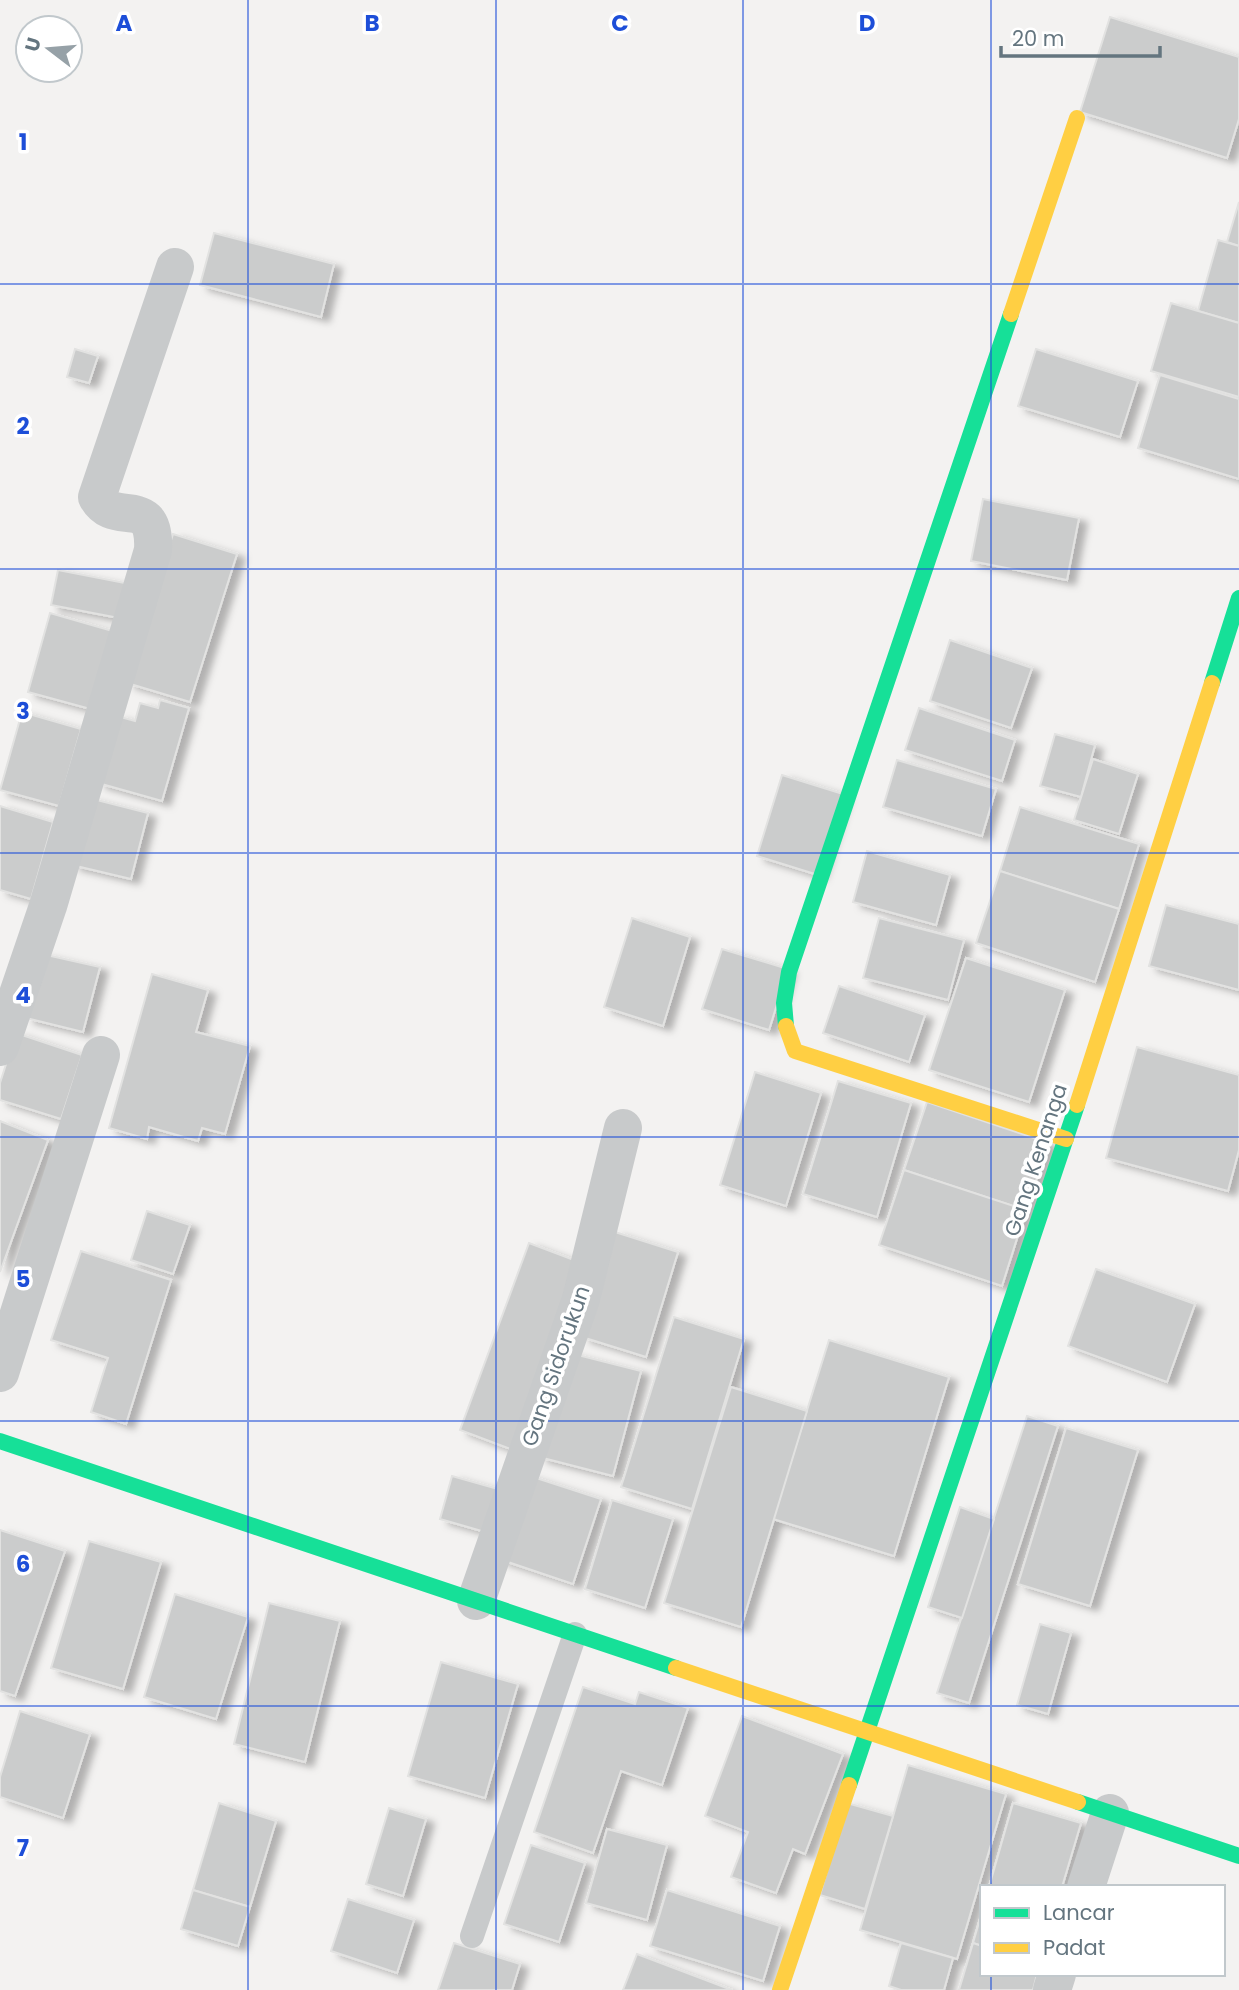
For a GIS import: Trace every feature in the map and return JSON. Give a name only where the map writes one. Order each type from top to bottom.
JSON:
[{"type":"street","points":[[1066,1139],[837,1067],[795,1051],[785,1030],[782,1010],[789,972],[1077,118]]},
{"type":"street","points":[[0,1047],[47,906],[153,550],[153,526],[148,519],[106,507],[97,497],[175,267]]},
{"type":"street","name":"Gang Kenanga","points":[[779,1990],[1066,1139],[1239,598]]},
{"type":"street","points":[[0,1373],[101,1055]]},
{"type":"street","name":"Gang Sidorukun","points":[[476,1601],[581,1299],[623,1128]]},
{"type":"street","points":[[0,1441],[1239,1856]]},
{"type":"street","points":[[1087,1885],[1110,1813]]},
{"type":"lane","points":[[472,1936],[575,1634]]},
{"type":"building","points":[[1110,17],[1239,57],[1239,119],[1227,158],[1080,112]]},
{"type":"building","points":[[1239,202],[1239,246],[1227,242]]},
{"type":"building","points":[[214,233],[334,264],[321,317],[200,285]]},
{"type":"building","points":[[1218,240],[1239,246],[1239,323],[1198,311]]},
{"type":"building","points":[[1171,303],[1239,323],[1239,397],[1151,371]]},
{"type":"building","points":[[75,349],[98,356],[89,383],[67,377]]},
{"type":"building","points":[[1036,349],[1138,381],[1120,437],[1018,406]]},
{"type":"building","points":[[1160,375],[1239,399],[1239,479],[1138,448]]},
{"type":"building","points":[[983,499],[1079,518],[1067,580],[971,561]]},
{"type":"building","points":[[173,534],[237,554],[190,702],[127,683]]},
{"type":"building","points":[[58,570],[130,584],[124,619],[51,605]]},
{"type":"building","points":[[50,613],[116,632],[94,710],[28,692]]},
{"type":"building","points":[[950,640],[1032,668],[1011,728],[930,701]]},
{"type":"building","points":[[160,700],[189,708],[162,801],[98,783],[117,716],[135,721],[140,703],[158,708]]},
{"type":"building","points":[[919,708],[1015,740],[1002,781],[905,750]]},
{"type":"building","points":[[22,712],[81,729],[59,806],[0,790]]},
{"type":"building","points":[[1055,734],[1095,745],[1081,797],[1040,786]]},
{"type":"building","points":[[1093,759],[1138,774],[1119,834],[1074,820]]},
{"type":"building","points":[[897,760],[996,789],[982,836],[883,807]]},
{"type":"building","points":[[782,775],[843,794],[818,875],[757,856]]},
{"type":"building","points":[[89,798],[148,813],[131,879],[72,865]]},
{"type":"building","points":[[0,806],[53,822],[31,899],[0,890]]},
{"type":"building","points":[[1020,807],[1139,844],[1119,909],[1000,871]]},
{"type":"building","points":[[867,851],[950,875],[936,925],[853,902]]},
{"type":"building","points":[[1000,871],[1119,909],[1095,982],[976,943]]},
{"type":"building","points":[[1166,905],[1239,924],[1239,990],[1149,966]]},
{"type":"building","points":[[632,918],[690,937],[663,1026],[604,1007]]},
{"type":"building","points":[[879,918],[964,940],[948,1000],[863,978]]},
{"type":"building","points":[[722,949],[788,969],[769,1030],[702,1009]]},
{"type":"building","points":[[42,954],[100,967],[83,1032],[26,1018]]},
{"type":"building","points":[[966,958],[1065,990],[1029,1102],[929,1070]]},
{"type":"building","points":[[152,974],[208,990],[196,1032],[250,1046],[225,1134],[202,1128],[198,1141],[149,1127],[147,1139],[109,1128]]},
{"type":"building","points":[[839,986],[925,1015],[909,1062],[823,1033]]},
{"type":"building","points":[[16,1033],[82,1055],[61,1119],[0,1100],[0,1083]]},
{"type":"building","points":[[1137,1047],[1239,1075],[1239,1150],[1228,1191],[1106,1158]]},
{"type":"building","points":[[755,1072],[821,1093],[786,1206],[720,1185]]},
{"type":"building","points":[[838,1081],[911,1103],[877,1217],[803,1194]]},
{"type":"building","points":[[927,1102],[1049,1143],[1026,1210],[904,1170]]},
{"type":"building","points":[[0,1121],[48,1140],[0,1272]]},
{"type":"building","points":[[904,1170],[1026,1210],[1002,1286],[879,1245]]},
{"type":"building","points":[[147,1211],[190,1225],[173,1274],[131,1260]]},
{"type":"building","points":[[615,1232],[678,1252],[646,1357],[582,1337]]},
{"type":"building","points":[[529,1243],[582,1263],[513,1450],[460,1430]]},
{"type":"building","points":[[81,1251],[171,1280],[126,1424],[91,1412],[108,1358],[51,1340]]},
{"type":"building","points":[[1096,1269],[1195,1304],[1167,1382],[1068,1346]]},
{"type":"building","points":[[674,1317],[744,1339],[692,1509],[621,1487]]},
{"type":"building","points":[[829,1340],[949,1377],[894,1556],[773,1519]]},
{"type":"building","points":[[566,1352],[641,1371],[613,1476],[539,1457]]},
{"type":"building","points":[[731,1387],[807,1411],[741,1627],[664,1603]]},
{"type":"building","points":[[1027,1416],[1058,1426],[969,1703],[937,1693]]},
{"type":"building","points":[[1066,1428],[1138,1450],[1090,1606],[1018,1584]]},
{"type":"building","points":[[527,1475],[601,1499],[573,1584],[499,1559]]},
{"type":"building","points":[[452,1476],[498,1489],[485,1532],[440,1519]]},
{"type":"building","points":[[612,1500],[673,1519],[645,1608],[585,1589]]},
{"type":"building","points":[[960,1507],[994,1519],[962,1618],[928,1607]]},
{"type":"building","points":[[0,1530],[65,1551],[15,1696],[0,1691]]},
{"type":"building","points":[[89,1541],[161,1562],[123,1689],[51,1668]]},
{"type":"building","points":[[175,1594],[248,1617],[216,1719],[144,1697]]},
{"type":"building","points":[[269,1603],[340,1621],[305,1762],[234,1744]]},
{"type":"building","points":[[1040,1624],[1071,1633],[1048,1714],[1017,1705]]},
{"type":"building","points":[[441,1662],[518,1684],[485,1798],[408,1776]]},
{"type":"building","points":[[583,1687],[635,1704],[639,1692],[688,1708],[662,1785],[621,1771],[593,1853],[534,1832]]},
{"type":"building","points":[[20,1711],[90,1734],[63,1818],[0,1797],[0,1777]]},
{"type":"building","points":[[742,1716],[843,1754],[805,1854],[793,1849],[776,1893],[731,1877],[748,1832],[705,1816]]},
{"type":"building","points":[[908,1765],[1006,1794],[957,1959],[860,1930]]},
{"type":"building","points":[[219,1803],[276,1821],[250,1907],[193,1890]]},
{"type":"building","points":[[847,1803],[893,1816],[865,1909],[820,1895]]},
{"type":"building","points":[[1013,1803],[1081,1823],[1063,1885],[990,1885]]},
{"type":"building","points":[[389,1808],[426,1819],[403,1896],[366,1884]]},
{"type":"building","points":[[607,1829],[667,1845],[647,1920],[586,1903]]},
{"type":"building","points":[[531,1845],[585,1863],[559,1942],[504,1924]]},
{"type":"building","points":[[193,1890],[250,1907],[238,1946],[181,1929]]},
{"type":"building","points":[[667,1890],[780,1926],[763,1981],[650,1946]]},
{"type":"building","points":[[348,1899],[414,1920],[397,1973],[331,1951]]},
{"type":"building","points":[[980,1919],[980,1945],[973,1943]]},
{"type":"building","points":[[454,1943],[520,1964],[512,1990],[438,1990]]},
{"type":"building","points":[[901,1943],[953,1958],[944,1990],[901,1990],[889,1986]]},
{"type":"building","points":[[973,1943],[980,1945],[980,1976],[1036,1976],[1033,1990],[959,1990]]},
{"type":"building","points":[[637,1954],[732,1990],[623,1990]]},
{"type":"traffic: fast","points":[[786,1026],[784,1003],[789,972],[1011,314]]},
{"type":"traffic: fast","points":[[1212,683],[1239,598]]},
{"type":"traffic: fast","points":[[849,1785],[1077,1105]]},
{"type":"traffic: fast","points":[[0,1441],[676,1668]]},
{"type":"traffic: fast","points":[[1078,1802],[1239,1856]]},
{"type":"traffic: slow","points":[[1011,314],[1077,118]]},
{"type":"traffic: slow","points":[[1077,1105],[1212,683]]},
{"type":"traffic: slow","points":[[786,1026],[795,1051],[1066,1139]]},
{"type":"traffic: slow","points":[[676,1668],[1078,1802]]},
{"type":"traffic: slow","points":[[780,1990],[849,1785]]}]
